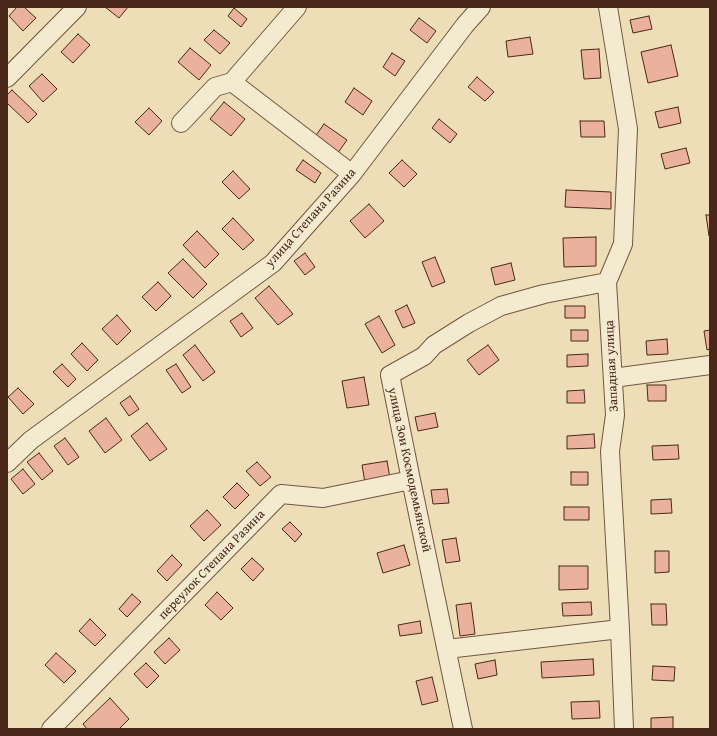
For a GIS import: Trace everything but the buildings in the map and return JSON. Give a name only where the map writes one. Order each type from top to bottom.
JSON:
[{"type":"street","points":[[181,123],[215,87],[232,82],[297,7]]},
{"type":"street","name":"улица Степана Разина","points":[[7,463],[31,440],[273,263],[352,174],[465,25],[481,7]]},
{"type":"street","name":"Западная улица","points":[[608,7],[628,129],[623,244],[607,282],[615,415],[610,451],[624,729]]},
{"type":"street","points":[[7,78],[71,9]]},
{"type":"street","points":[[232,82],[352,174]]},
{"type":"street","name":"улица Зои Космодемьянской","points":[[463,729],[390,375],[424,356],[434,345],[469,323],[501,306],[544,294],[607,282]]},
{"type":"street","points":[[613,378],[710,365]]},
{"type":"street","name":"переулок Степана Разина","points":[[51,729],[281,494],[323,498],[411,480]]},
{"type":"street","points":[[447,649],[620,629]]}]
